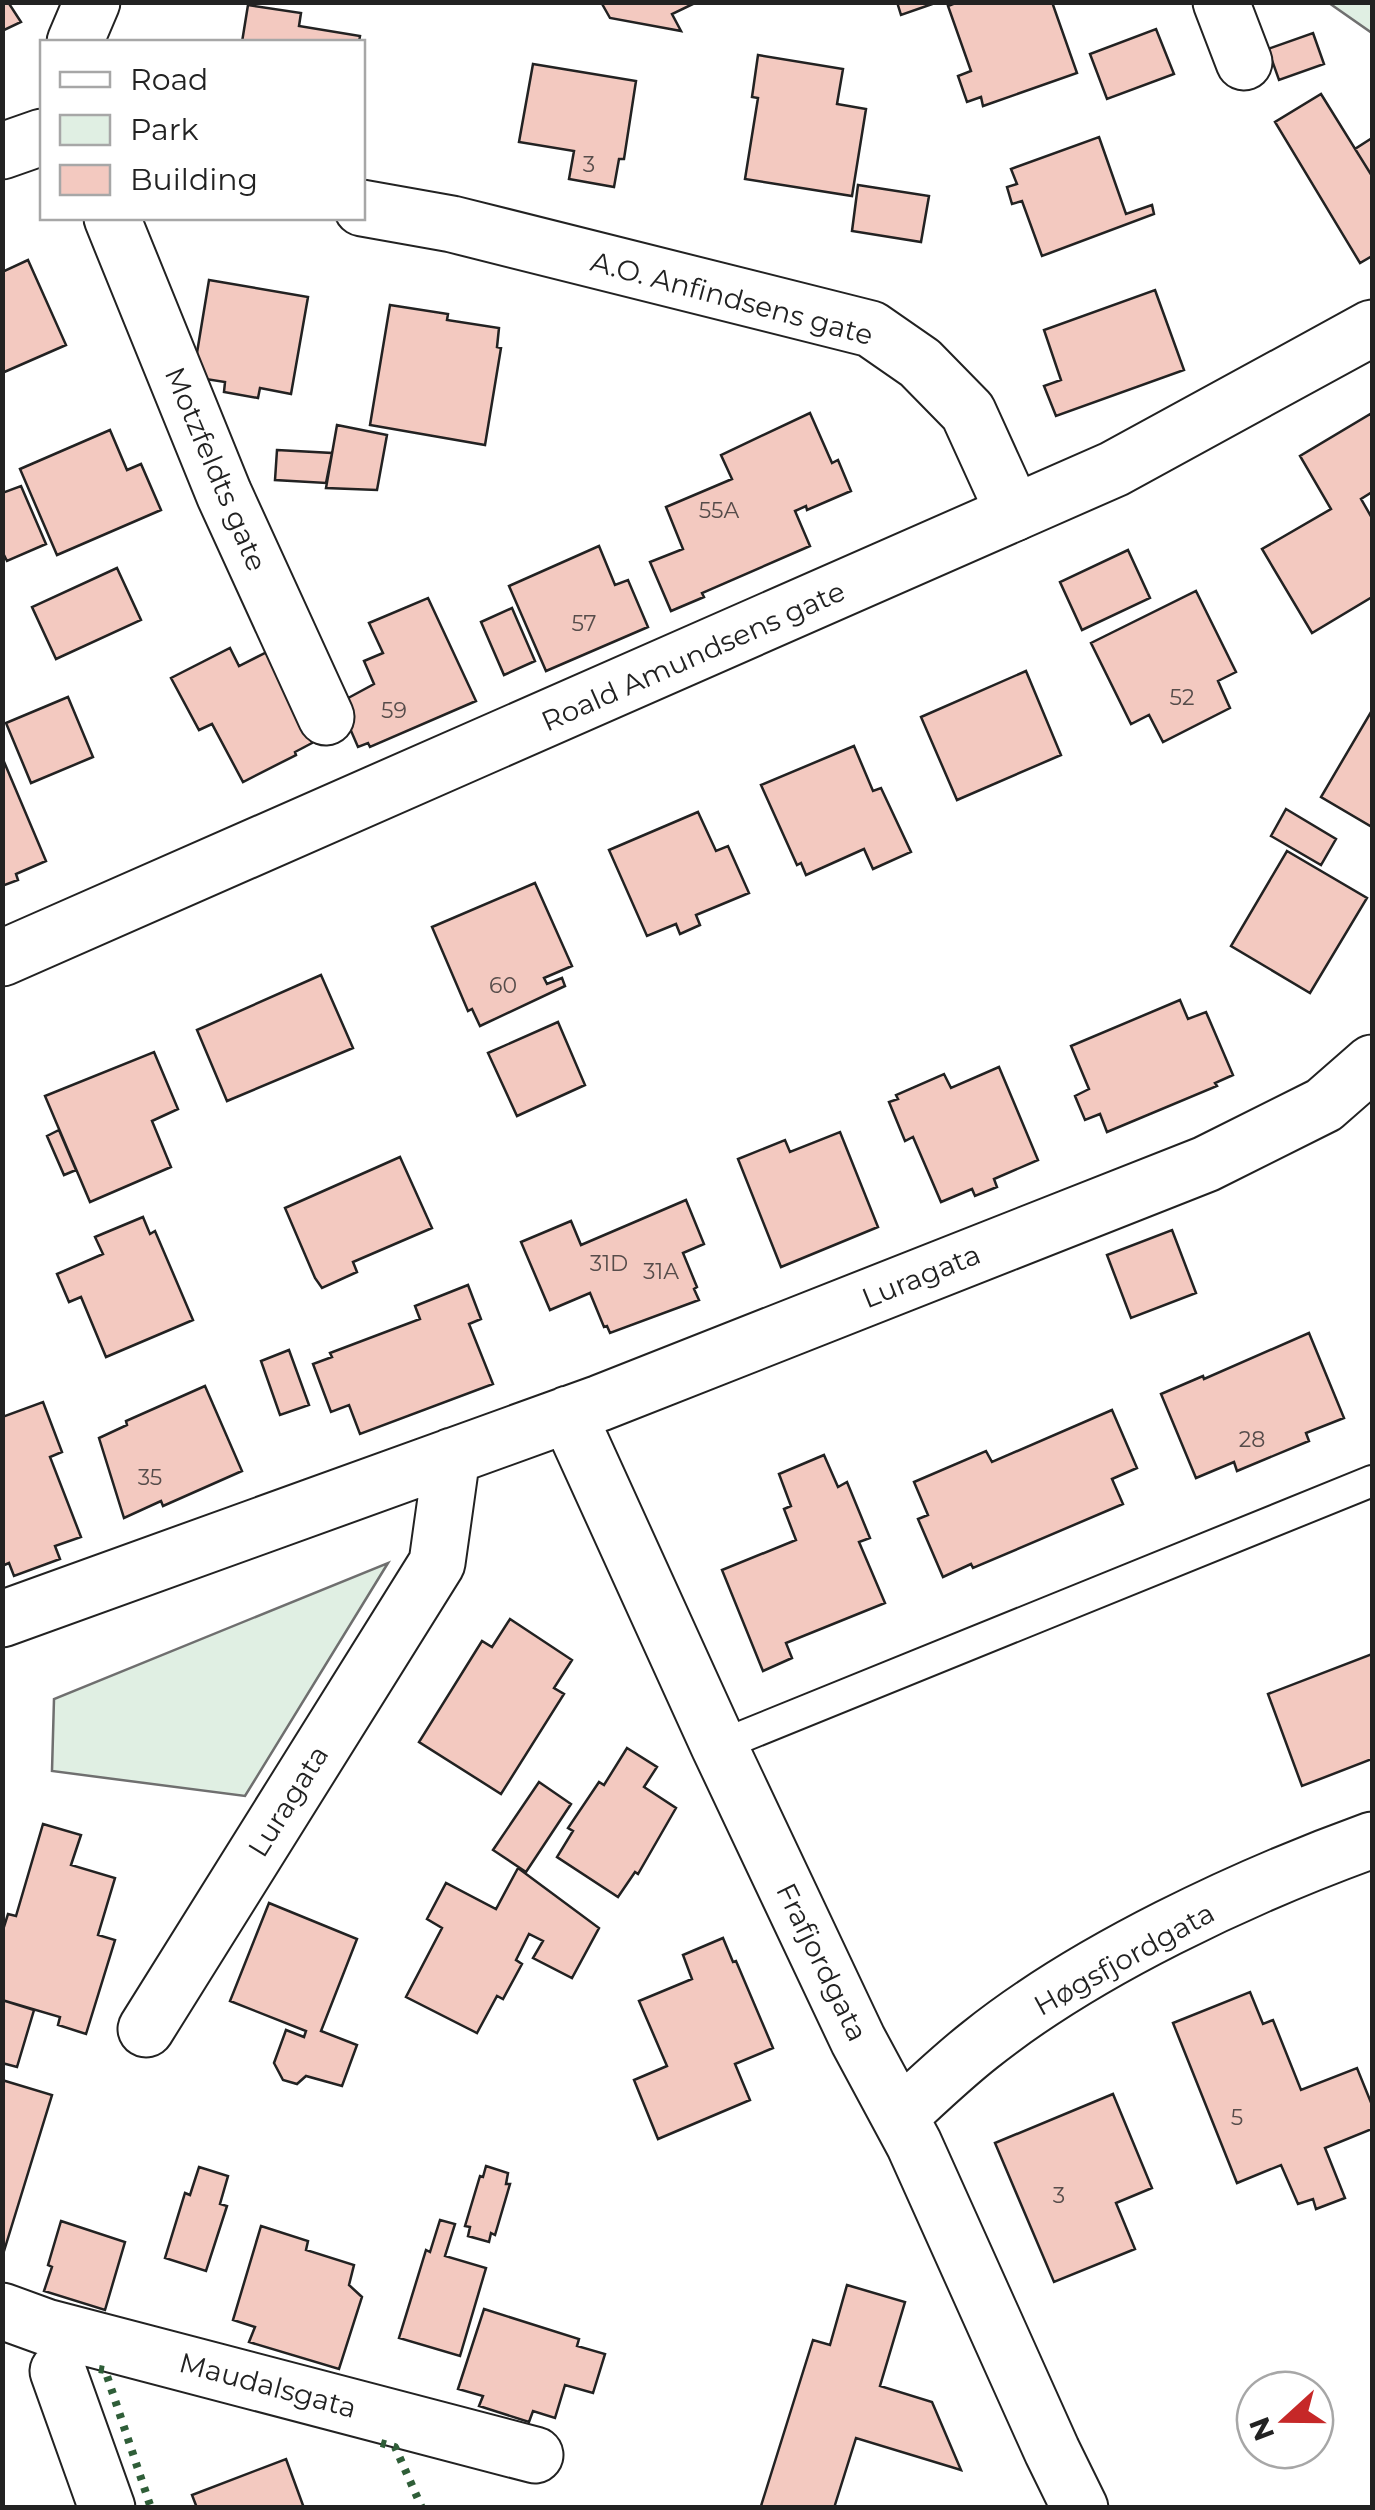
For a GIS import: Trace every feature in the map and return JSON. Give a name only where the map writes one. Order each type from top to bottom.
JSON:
[{"type":"street","points":[[77,40],[92,2]]},
{"type":"street","points":[[1221,2],[1244,62]]},
{"type":"street","points":[[2,151],[40,138]]},
{"type":"street","name":"A.O. Anfindsens gate","points":[[365,209],[452,224],[871,329],[920,363],[968,412],[1014,513]]},
{"type":"street","name":"Motzfeldts gate","points":[[113,220],[224,494],[326,717]]},
{"type":"street","name":"Roald Amundsens gate","points":[[2,958],[1114,468],[1372,328]]},
{"type":"street","name":"Luragata","points":[[2,1619],[568,1414],[1206,1164],[1324,1105],[1372,1063]]},
{"type":"street","name":"Frafjordgata","points":[[568,1414],[718,1746],[858,2040],[900,2116],[1080,2508]]},
{"type":"street","name":"Luragata","points":[[146,2029],[437,1563],[452,1456]]},
{"type":"street","name":"Høgsfjordgata","points":[[900,2116],[980,2044],[1086,1973],[1209,1910],[1372,1840]]},
{"type":"street","name":"Maudalsgata","points":[[2,2311],[46,2327],[535,2455]]},
{"type":"street","points":[[58,2372],[108,2508]]},
{"type":"lane","points":[[718,1746],[1372,1481]]},
{"type":"green space","points":[[1329,3],[1372,3],[1372,33]]},
{"type":"green space","points":[[388,1563],[245,1796],[52,1771],[54,1699]]},
{"type":"building","points":[[2,2],[8,2],[21,22],[2,31]]},
{"type":"building","points":[[601,2],[697,2],[672,14],[681,31],[610,18]]},
{"type":"building","points":[[897,2],[938,2],[901,15]]},
{"type":"building","points":[[958,2],[1052,2],[1077,73],[983,106],[981,97],[967,102],[958,76],[971,71],[948,6]]},
{"type":"building","points":[[248,5],[301,13],[299,26],[360,36],[359,40],[242,40]]},
{"type":"building","points":[[1156,29],[1174,74],[1107,99],[1090,54]]},
{"type":"building","points":[[1313,33],[1324,64],[1279,80],[1268,49]]},
{"type":"building","points":[[758,55],[843,69],[837,104],[866,109],[852,196],[745,179],[758,98],[752,97]]},
{"type":"building","points":[[533,64],[636,81],[624,159],[619,159],[614,187],[569,179],[574,151],[519,142]]},
{"type":"building","points":[[1321,94],[1372,176],[1372,256],[1360,263],[1275,122]]},
{"type":"building","points":[[1099,137],[1126,214],[1152,205],[1154,214],[1042,256],[1022,201],[1012,204],[1007,187],[1017,184],[1011,169]]},
{"type":"building","points":[[1372,138],[1372,176],[1355,149]]},
{"type":"building","points":[[858,185],[929,196],[921,242],[852,231]]},
{"type":"building","points":[[28,260],[66,345],[2,373],[2,272]]},
{"type":"building","points":[[209,280],[308,297],[291,394],[260,388],[258,398],[224,392],[225,382],[193,377]]},
{"type":"building","points":[[1155,290],[1184,370],[1056,416],[1044,386],[1061,380],[1044,330]]},
{"type":"building","points":[[390,305],[448,314],[447,320],[499,328],[497,347],[501,348],[485,445],[370,425]]},
{"type":"building","points":[[810,413],[832,463],[838,460],[851,491],[807,510],[806,506],[795,511],[810,546],[702,593],[704,597],[671,611],[650,562],[683,549],[666,507],[732,479],[721,455]]},
{"type":"building","points":[[1372,413],[1372,492],[1361,499],[1372,518],[1372,597],[1312,633],[1262,549],[1331,509],[1300,456]]},
{"type":"building","points":[[337,425],[387,435],[377,490],[326,488]]},
{"type":"building","points":[[110,430],[127,470],[141,464],[161,510],[57,555],[20,469]]},
{"type":"building","points":[[277,450],[332,453],[326,483],[275,480]]},
{"type":"building","points":[[21,486],[46,544],[7,561],[2,551],[2,493]]},
{"type":"building","points":[[599,546],[615,585],[628,580],[648,627],[546,671],[509,586]]},
{"type":"building","points":[[1128,550],[1150,598],[1082,630],[1060,582]]},
{"type":"building","points":[[117,568],[141,620],[56,659],[32,607]]},
{"type":"building","points":[[1196,591],[1236,672],[1218,681],[1230,708],[1163,742],[1149,715],[1131,724],[1091,643]]},
{"type":"building","points":[[428,598],[476,701],[370,747],[368,743],[358,747],[339,703],[374,684],[364,661],[383,653],[369,623]]},
{"type":"building","points":[[512,608],[535,661],[504,675],[481,622]]},
{"type":"building","points":[[230,648],[239,666],[269,651],[312,743],[243,782],[212,724],[199,730],[171,678]]},
{"type":"building","points":[[1026,671],[1061,755],[957,800],[921,717]]},
{"type":"building","points":[[68,697],[93,757],[31,783],[6,723]]},
{"type":"building","points":[[1372,713],[1372,827],[1321,797]]},
{"type":"building","points":[[854,746],[873,791],[881,788],[911,852],[873,869],[864,849],[806,875],[801,863],[797,865],[761,785]]},
{"type":"building","points":[[2,757],[46,861],[16,874],[18,880],[2,886]]},
{"type":"building","points":[[1286,809],[1336,839],[1321,865],[1271,836]]},
{"type":"building","points":[[698,812],[716,851],[728,846],[749,893],[696,915],[700,925],[680,934],[676,924],[647,936],[609,850]]},
{"type":"building","points":[[1287,851],[1367,898],[1310,993],[1231,946]]},
{"type":"building","points":[[535,883],[572,966],[544,978],[547,984],[562,978],[565,986],[480,1026],[472,1009],[468,1011],[432,927]]},
{"type":"building","points":[[321,975],[353,1048],[227,1101],[197,1030]]},
{"type":"building","points":[[1180,1000],[1188,1019],[1206,1012],[1233,1075],[1215,1083],[1217,1086],[1107,1132],[1100,1114],[1085,1120],[1075,1096],[1089,1089],[1071,1046]]},
{"type":"building","points":[[558,1022],[585,1085],[517,1116],[488,1053]]},
{"type":"building","points":[[154,1052],[178,1109],[152,1121],[171,1167],[90,1202],[45,1096]]},
{"type":"building","points":[[999,1067],[1038,1160],[994,1179],[997,1187],[975,1196],[972,1189],[941,1202],[913,1137],[905,1141],[889,1102],[898,1099],[896,1095],[944,1074],[951,1088]]},
{"type":"building","points":[[59,1130],[76,1170],[64,1175],[47,1136]]},
{"type":"building","points":[[840,1132],[878,1227],[781,1267],[738,1159],[785,1140],[790,1152]]},
{"type":"building","points":[[400,1157],[432,1228],[353,1262],[357,1272],[322,1288],[285,1208]]},
{"type":"building","points":[[686,1200],[704,1244],[683,1253],[699,1300],[610,1333],[590,1293],[550,1310],[521,1242],[571,1221],[581,1245]]},
{"type":"building","points":[[143,1217],[150,1234],[155,1231],[193,1320],[106,1357],[81,1297],[69,1302],[57,1274],[103,1254],[95,1237]]},
{"type":"building","points":[[1172,1230],[1196,1293],[1131,1318],[1107,1255]]},
{"type":"building","points":[[468,1285],[481,1319],[469,1324],[493,1384],[360,1434],[349,1405],[331,1412],[313,1364],[332,1357],[330,1353],[420,1319],[415,1306]]},
{"type":"building","points":[[1309,1333],[1344,1418],[1306,1433],[1309,1441],[1237,1471],[1234,1462],[1196,1478],[1161,1394]]},
{"type":"building","points":[[289,1350],[309,1405],[280,1415],[261,1361]]},
{"type":"building","points":[[205,1386],[242,1471],[163,1506],[161,1501],[124,1518],[99,1438],[127,1425],[126,1421]]},
{"type":"building","points":[[43,1402],[62,1452],[50,1457],[81,1537],[55,1546],[60,1559],[14,1576],[9,1563],[2,1566],[2,1417]]},
{"type":"building","points":[[1112,1410],[1137,1468],[1112,1479],[1123,1504],[943,1577],[918,1519],[928,1515],[914,1482],[986,1451],[992,1462]]},
{"type":"building","points":[[824,1455],[838,1487],[847,1482],[870,1538],[859,1542],[885,1603],[786,1643],[792,1658],[763,1671],[722,1570],[796,1540],[784,1509],[791,1506],[779,1474]]},
{"type":"building","points":[[510,1619],[572,1660],[554,1688],[564,1694],[501,1794],[419,1742],[482,1641],[492,1647]]},
{"type":"building","points":[[1372,1654],[1372,1759],[1302,1786],[1268,1694]]},
{"type":"building","points":[[627,1748],[657,1767],[644,1787],[676,1808],[638,1874],[635,1872],[618,1897],[557,1857],[573,1831],[568,1828],[599,1782],[604,1785]]},
{"type":"building","points":[[539,1782],[571,1804],[526,1872],[493,1850]]},
{"type":"building","points":[[43,1824],[81,1835],[71,1865],[115,1878],[98,1935],[115,1940],[86,2034],[58,2025],[60,2017],[2,2000],[2,1933],[8,1914],[16,1916]]},
{"type":"building","points":[[518,1868],[599,1928],[572,1978],[533,1958],[543,1941],[529,1934],[516,1960],[522,1964],[503,1999],[497,1996],[477,2033],[406,1997],[442,1928],[427,1919],[446,1883],[496,1909]]},
{"type":"building","points":[[269,1903],[357,1939],[321,2031],[357,2045],[342,2086],[306,2076],[297,2084],[283,2080],[274,2063],[286,2030],[304,2037],[306,2031],[230,2001]]},
{"type":"building","points":[[723,1938],[773,2048],[735,2064],[750,2100],[658,2139],[634,2080],[667,2066],[639,2001],[692,1979],[683,1955]]},
{"type":"building","points":[[1250,1992],[1263,2024],[1273,2020],[1301,2090],[1357,2068],[1372,2105],[1372,2129],[1325,2148],[1345,2198],[1316,2209],[1313,2199],[1298,2204],[1281,2165],[1237,2183],[1173,2023]]},
{"type":"building","points":[[2,2000],[34,2010],[17,2067],[2,2063]]},
{"type":"building","points":[[2,2080],[52,2095],[4,2251],[2,2250]]},
{"type":"building","points":[[1113,2094],[1152,2188],[1116,2203],[1135,2249],[1054,2282],[995,2143]]},
{"type":"building","points":[[486,2166],[508,2173],[506,2184],[510,2184],[495,2235],[491,2233],[489,2242],[468,2236],[470,2227],[465,2226]]},
{"type":"building","points":[[199,2167],[228,2176],[220,2204],[227,2206],[206,2271],[165,2258],[185,2193],[190,2195]]},
{"type":"building","points":[[440,2220],[455,2224],[445,2256],[486,2268],[460,2356],[399,2338],[426,2250],[430,2252]]},
{"type":"building","points":[[61,2221],[125,2242],[105,2310],[44,2291]]},
{"type":"building","points":[[261,2226],[308,2241],[306,2250],[354,2265],[349,2285],[362,2297],[339,2369],[249,2342],[255,2327],[233,2320]]},
{"type":"building","points":[[847,2285],[905,2302],[880,2386],[932,2402],[961,2470],[856,2438],[834,2508],[761,2506],[813,2340],[830,2345]]},
{"type":"building","points":[[484,2309],[579,2339],[577,2346],[605,2354],[593,2393],[565,2385],[555,2418],[533,2411],[529,2422],[479,2406],[483,2396],[458,2389]]},
{"type":"building","points":[[286,2459],[304,2508],[197,2508],[192,2495]]},
{"type":"hedge","points":[[99,2369],[105,2370],[151,2508]]},
{"type":"hedge","points":[[381,2443],[395,2447],[422,2508]]}]
